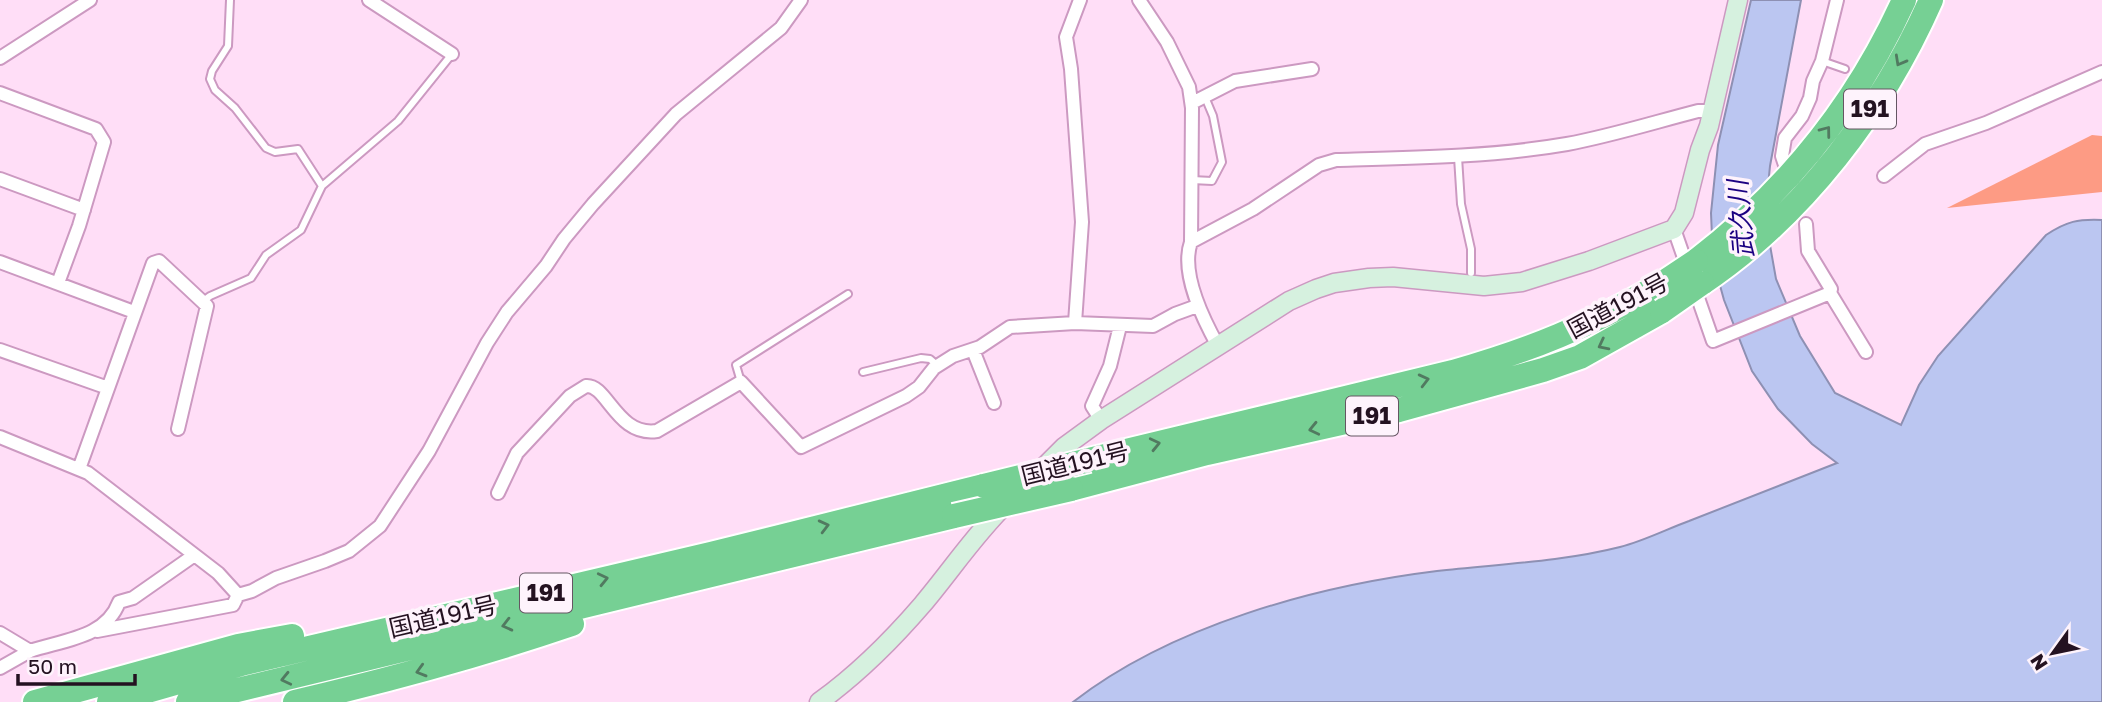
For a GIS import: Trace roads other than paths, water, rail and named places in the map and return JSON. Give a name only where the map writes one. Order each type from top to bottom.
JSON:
[{"type":"highway","name":"国道191号","points":[[188,702],[1071,489],[1207,453],[1399,410],[1520,377],[1580,357],[1662,311],[1758,240],[1791,195],[1855,92],[1880,50],[1904,0]]},
{"type":"highway","name":"国道191号","points":[[109,702],[245,663],[711,554],[1512,356],[1607,316],[1660,285],[1791,195],[1836,156],[1873,106],[1907,49],[1931,0]]},
{"type":"highway","points":[[295,702],[414,673],[507,646],[718,574]]},
{"type":"highway","points":[[35,702],[238,646],[373,620],[409,625]]},
{"type":"street","points":[[0,58],[90,0]]},
{"type":"street","points":[[369,0],[453,54]]},
{"type":"street","points":[[0,667],[30,651],[97,631],[233,606],[238,596],[276,578],[349,551],[380,526],[429,451],[487,343],[564,239],[676,114],[781,28],[801,0]]},
{"type":"street","points":[[1075,323],[1082,222],[1066,37],[1080,0]]},
{"type":"street","points":[[1139,0],[1167,42],[1189,87],[1192,103],[1190,272],[1197,306],[1218,346]]},
{"type":"street","points":[[819,702],[850,680],[882,649],[997,513],[1064,447],[1101,420],[1289,301],[1315,289],[1351,279],[1392,277],[1461,285],[1504,285],[1538,278],[1674,229],[1684,213],[1713,111],[1738,0]]},
{"type":"street","points":[[1674,229],[1713,341],[1828,295],[1831,289],[1808,251],[1791,195],[1782,148],[1784,138],[1801,116],[1822,61],[1837,0]]},
{"type":"street","points":[[1192,103],[1234,81],[1312,69]]},
{"type":"street","points":[[1884,176],[1925,144],[1986,123],[2102,72]]},
{"type":"street","points":[[0,93],[96,129],[104,142],[58,283]]},
{"type":"street","points":[[1191,242],[1253,209],[1319,165],[1336,160],[1458,155],[1563,145],[1698,111],[1713,111]]},
{"type":"street","points":[[0,179],[84,210]]},
{"type":"street","points":[[79,469],[134,312],[153,263],[159,261],[207,306],[178,429]]},
{"type":"street","points":[[0,262],[134,312]]},
{"type":"street","points":[[1828,295],[1866,352]]},
{"type":"street","points":[[498,493],[517,453],[570,396],[586,386],[595,387],[630,425],[648,432],[657,431],[741,382],[801,447],[905,396],[919,387],[937,365],[953,356],[973,350],[1010,327],[1075,323],[1153,326],[1197,306]]},
{"type":"street","points":[[1101,420],[1091,405],[1110,366],[1120,326]]},
{"type":"street","points":[[0,350],[108,388]]},
{"type":"street","points":[[973,350],[994,403]]},
{"type":"street","points":[[0,437],[79,469],[218,573],[238,596]]},
{"type":"street","points":[[97,631],[119,602],[133,598],[193,556]]},
{"type":"street","points":[[0,633],[30,651]]},
{"type":"lane","points":[[230,0],[228,46],[210,79],[215,90],[247,122],[266,148],[275,152],[298,149],[322,186]]},
{"type":"lane","points":[[202,302],[251,278],[266,255],[301,230],[322,186],[398,121],[453,54]]},
{"type":"lane","points":[[1822,61],[1845,69]]},
{"type":"lane","points":[[1192,180],[1212,181],[1222,162],[1213,116],[1204,96]]},
{"type":"lane","points":[[1458,155],[1461,204],[1471,248],[1471,273]]},
{"type":"lane","points":[[741,382],[736,365],[848,294]]},
{"type":"lane","points":[[863,372],[921,358],[930,359],[937,365]]},
{"type":"water","name":"武久川","points":[[1751,0],[1801,0],[1770,166],[1765,217],[1776,279],[1800,336],[1835,393],[1901,425],[1919,385],[1938,356],[2046,235],[2073,222],[2102,220],[2102,702],[1073,702],[1112,675],[1154,652],[1199,631],[1246,614],[1342,587],[1390,578],[1552,559],[1620,547],[1837,463],[1812,444],[1778,409],[1752,371],[1724,300],[1713,260],[1711,213],[1718,145]]}]
